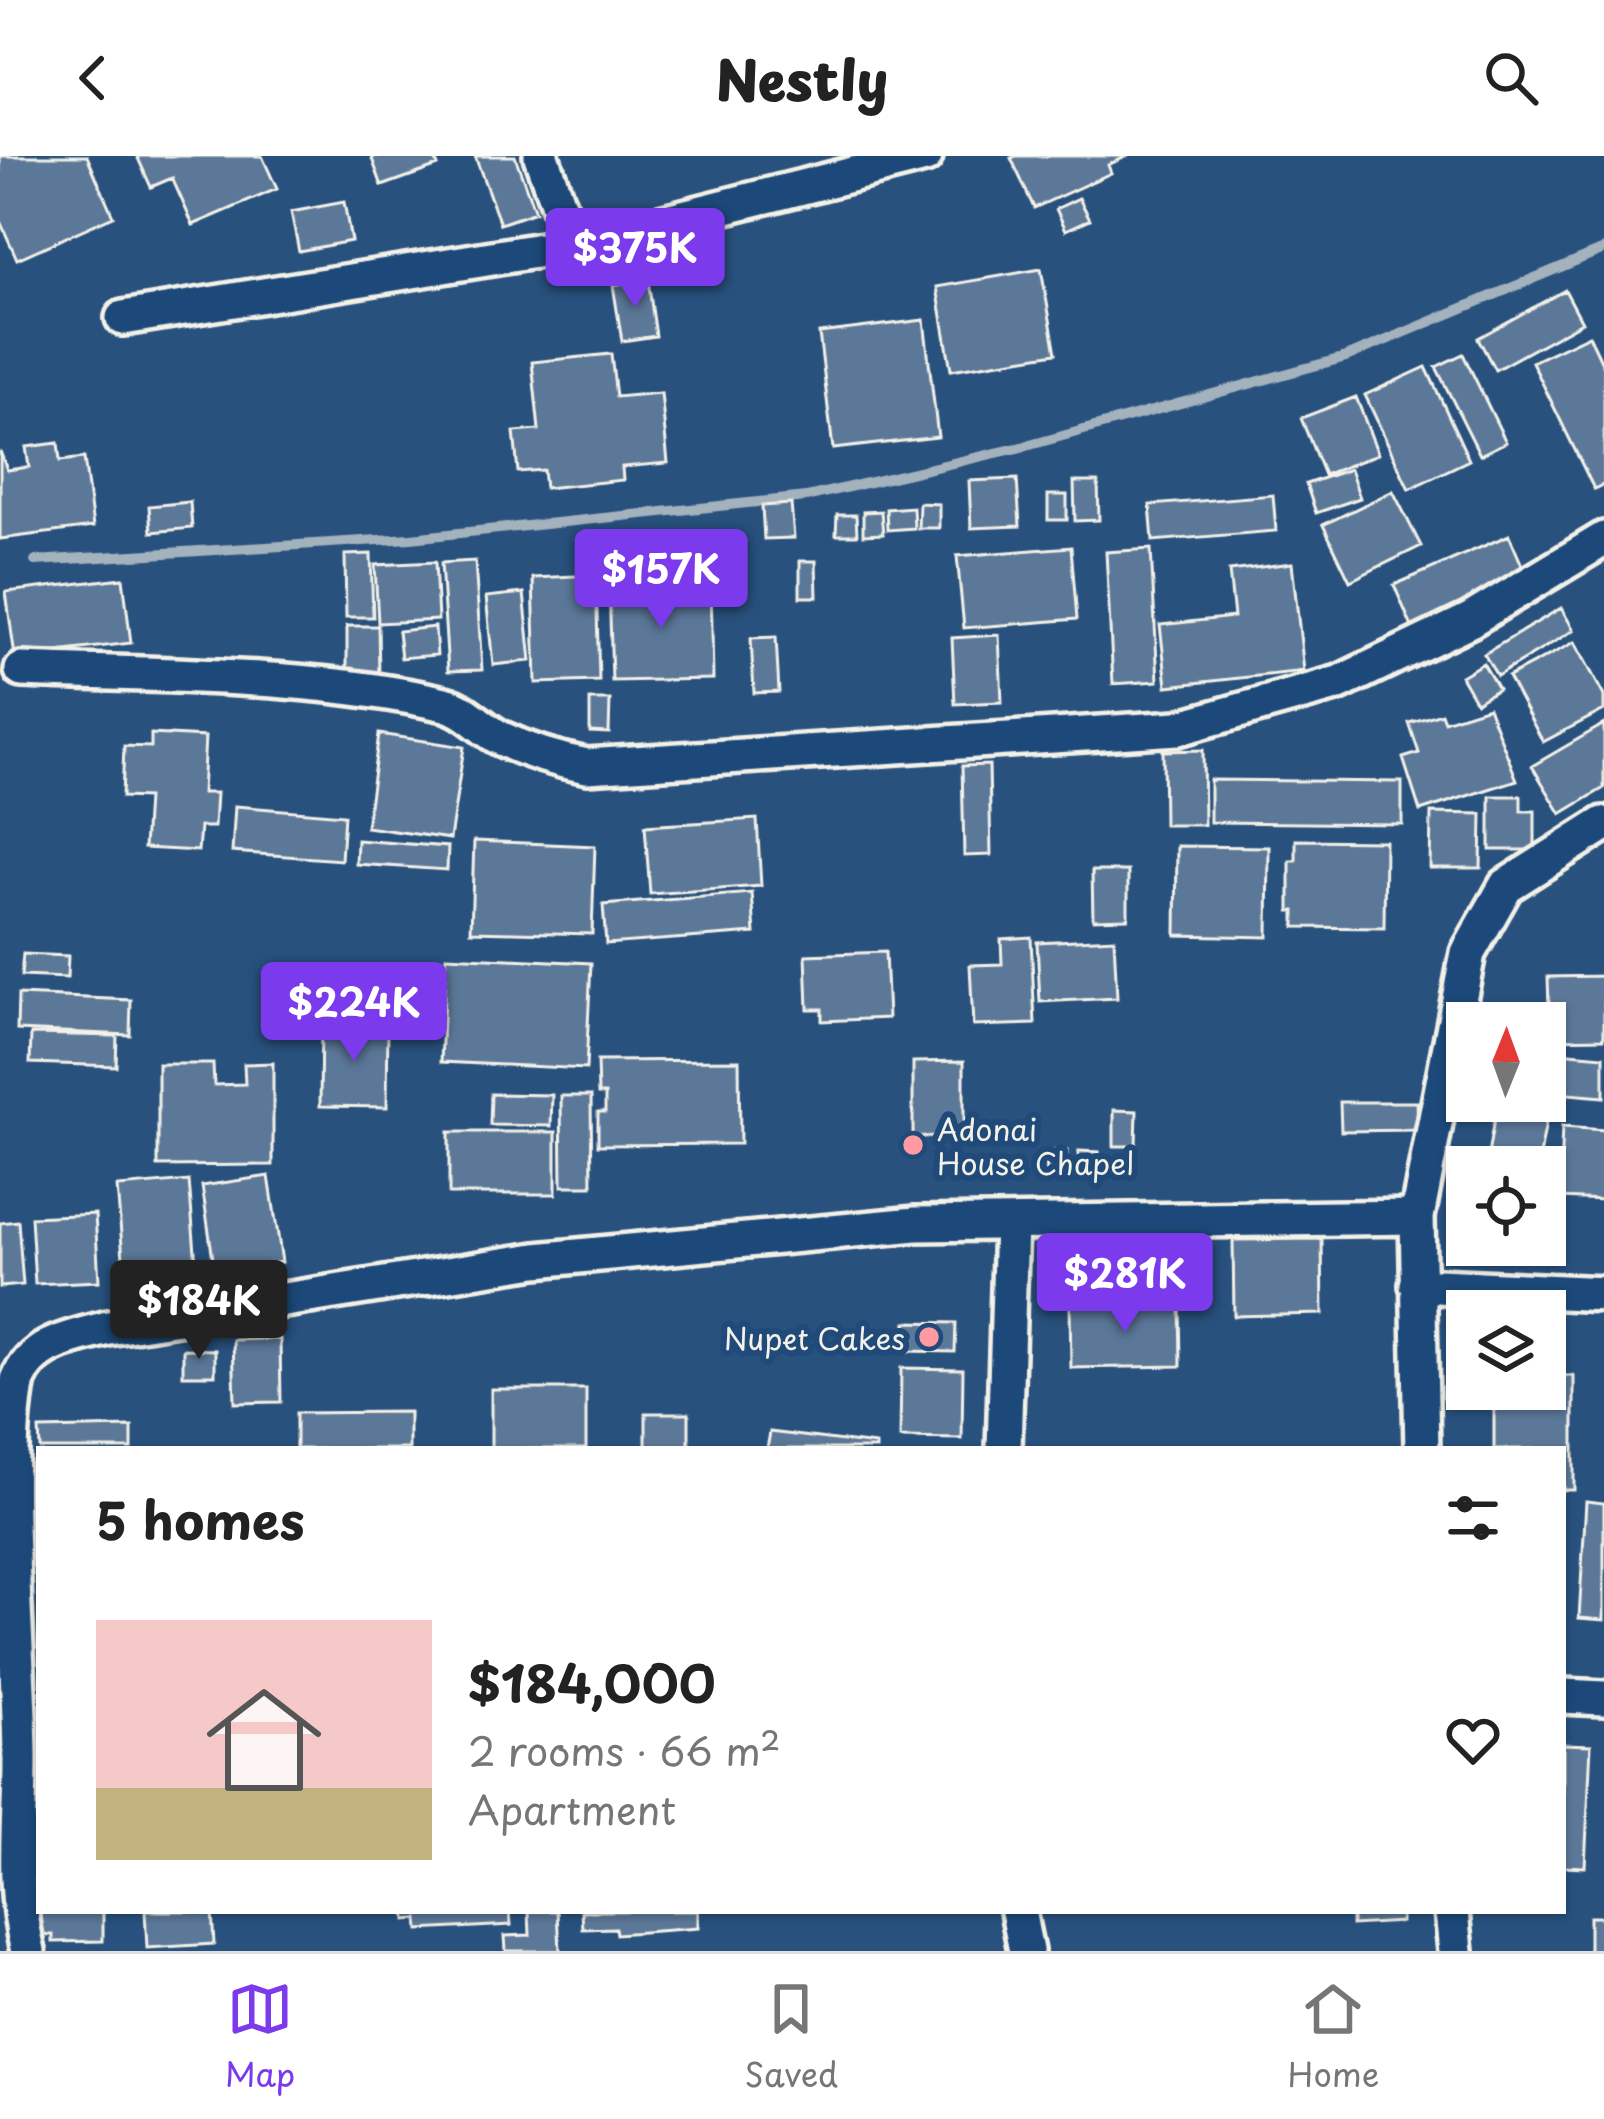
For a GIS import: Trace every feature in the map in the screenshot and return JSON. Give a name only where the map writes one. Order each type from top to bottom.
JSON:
[{"type":"street","points":[[541,156],[572,244]]},
{"type":"street","points":[[123,318],[572,244],[926,156]]},
{"type":"street","points":[[22,670],[321,686],[433,702],[452,706],[496,736],[547,758],[587,766],[1178,728],[1339,683],[1470,620],[1604,539]]},
{"type":"street","points":[[1422,1446],[1417,1217],[1468,953],[1506,886],[1604,824]]},
{"type":"street","points":[[28,1951],[15,1895],[20,1761],[1,1432],[20,1376],[46,1345],[108,1328],[536,1260],[916,1224],[1417,1217]]},
{"type":"street","points":[[1004,1446],[1011,1223]]},
{"type":"street","points":[[1417,1286],[1604,1294]]},
{"type":"street","points":[[1566,1696],[1604,1698]]},
{"type":"street","points":[[1019,1914],[1026,1951]]},
{"type":"street","points":[[1452,1914],[1456,1951]]},
{"type":"building","points":[[0,156],[87,156],[113,216],[17,259],[0,221]]},
{"type":"building","points":[[137,156],[262,156],[277,189],[193,225],[172,178],[151,187]]},
{"type":"building","points":[[371,156],[434,156],[438,166],[382,186]]},
{"type":"building","points":[[475,156],[515,156],[535,212],[500,224]]},
{"type":"building","points":[[1128,156],[1108,165],[1111,173],[1034,208],[1011,158]]},
{"type":"building","points":[[1079,198],[1090,219],[1066,230],[1056,209]]},
{"type":"building","points":[[344,202],[351,241],[299,251],[291,212]]},
{"type":"building","points":[[1041,269],[1056,353],[951,370],[937,287]]},
{"type":"building","points":[[648,280],[656,336],[622,341],[613,285]]},
{"type":"building","points":[[1565,290],[1582,322],[1495,370],[1478,338]]},
{"type":"building","points":[[924,320],[938,437],[833,449],[819,333]]},
{"type":"building","points":[[1589,335],[1604,367],[1604,484],[1594,489],[1532,362]]},
{"type":"building","points":[[611,354],[616,397],[661,393],[668,463],[622,467],[623,480],[545,488],[543,470],[518,472],[514,432],[539,430],[532,362]]},
{"type":"building","points":[[1463,354],[1506,442],[1480,455],[1436,367]]},
{"type":"building","points":[[1426,367],[1469,460],[1409,489],[1365,395]]},
{"type":"building","points":[[1356,397],[1378,454],[1324,475],[1301,418]]},
{"type":"building","points":[[58,443],[60,461],[84,458],[93,527],[0,539],[0,451],[7,470],[29,467],[26,447]]},
{"type":"building","points":[[1350,469],[1360,498],[1316,513],[1306,484]]},
{"type":"building","points":[[1017,479],[1020,526],[971,528],[969,481]]},
{"type":"building","points":[[1074,482],[1098,482],[1099,520],[1075,521]]},
{"type":"building","points":[[1393,491],[1421,546],[1350,581],[1323,525]]},
{"type":"building","points":[[1048,495],[1067,495],[1067,520],[1048,520]]},
{"type":"building","points":[[1273,495],[1276,531],[1153,541],[1150,505]]},
{"type":"building","points":[[190,502],[192,528],[151,532],[149,506]]},
{"type":"building","points":[[919,503],[939,504],[939,528],[918,528]]},
{"type":"building","points":[[791,504],[794,538],[764,539],[762,506]]},
{"type":"building","points":[[913,507],[914,528],[887,530],[886,509]]},
{"type":"building","points":[[881,511],[883,534],[863,535],[863,512]]},
{"type":"building","points":[[837,515],[856,515],[857,535],[836,535]]},
{"type":"building","points":[[1509,535],[1527,577],[1412,627],[1394,585]]},
{"type":"building","points":[[1071,547],[1077,619],[964,628],[957,556]]},
{"type":"building","points":[[1151,549],[1158,681],[1113,684],[1106,552]]},
{"type":"building","points":[[371,554],[373,617],[346,617],[345,555]]},
{"type":"building","points":[[475,561],[482,670],[448,671],[441,563]]},
{"type":"building","points":[[800,561],[816,561],[817,597],[800,597]]},
{"type":"building","points":[[435,562],[438,620],[378,623],[375,565]]},
{"type":"building","points":[[1292,563],[1304,671],[1167,686],[1160,625],[1234,617],[1229,571]]},
{"type":"building","points":[[596,575],[599,681],[536,683],[533,578]]},
{"type":"building","points":[[123,578],[131,643],[15,657],[6,592]]},
{"type":"building","points":[[711,582],[713,679],[612,681],[609,584]]},
{"type":"building","points":[[524,593],[531,661],[493,665],[486,597]]},
{"type":"building","points":[[1561,608],[1574,630],[1497,676],[1484,654]]},
{"type":"building","points":[[347,626],[378,626],[379,675],[347,675]]},
{"type":"building","points":[[435,627],[437,655],[401,658],[398,631]]},
{"type":"building","points":[[999,635],[1002,702],[955,704],[952,638]]},
{"type":"building","points":[[776,637],[779,692],[754,693],[751,638]]},
{"type":"building","points":[[1575,642],[1604,696],[1604,710],[1543,742],[1508,677]]},
{"type":"building","points":[[1483,663],[1498,689],[1476,702],[1461,676]]},
{"type":"building","points":[[590,700],[610,700],[609,733],[590,732]]},
{"type":"building","points":[[1488,707],[1517,780],[1420,811],[1403,758],[1419,753],[1409,723],[1441,713],[1444,721]]},
{"type":"building","points":[[1604,724],[1604,788],[1561,814],[1532,766]]},
{"type":"building","points":[[151,734],[205,737],[202,793],[216,793],[214,827],[200,827],[198,851],[144,848],[147,798],[122,797],[124,746],[151,747]]},
{"type":"building","points":[[379,734],[464,747],[450,839],[366,827]]},
{"type":"building","points":[[1203,750],[1204,825],[1164,825],[1163,751]]},
{"type":"building","points":[[989,765],[991,855],[964,856],[962,766]]},
{"type":"building","points":[[1210,780],[1402,782],[1402,824],[1210,822]]},
{"type":"building","points":[[1490,796],[1521,796],[1521,811],[1535,811],[1535,850],[1490,850]]},
{"type":"building","points":[[235,806],[344,815],[341,860],[232,852]]},
{"type":"building","points":[[1431,813],[1482,814],[1481,868],[1430,868]]},
{"type":"building","points":[[757,819],[761,886],[650,894],[645,826]]},
{"type":"building","points":[[357,840],[448,847],[447,870],[356,864]]},
{"type":"building","points":[[1296,840],[1385,841],[1384,928],[1295,927],[1295,911],[1290,911],[1290,861],[1296,861]]},
{"type":"building","points":[[474,841],[595,846],[592,934],[471,931]]},
{"type":"building","points":[[1177,846],[1269,847],[1268,937],[1176,935]]},
{"type":"building","points":[[1092,871],[1128,871],[1128,918],[1093,919]]},
{"type":"building","points":[[752,893],[755,933],[606,944],[603,905]]},
{"type":"building","points":[[1031,937],[1035,1024],[973,1026],[970,965],[1002,964],[1001,939]]},
{"type":"building","points":[[1114,938],[1117,998],[1040,1002],[1037,942]]},
{"type":"building","points":[[885,952],[888,1018],[822,1021],[822,1009],[808,1009],[806,955]]},
{"type":"building","points":[[23,954],[68,956],[67,978],[21,976]]},
{"type":"building","points":[[446,956],[591,963],[586,1069],[441,1062]]},
{"type":"building","points":[[1604,976],[1604,1038],[1566,1039],[1566,1002],[1549,1002],[1548,977]]},
{"type":"building","points":[[18,995],[131,1000],[130,1035],[17,1030]]},
{"type":"building","points":[[321,1021],[388,1022],[387,1107],[320,1106]]},
{"type":"building","points":[[31,1034],[117,1036],[116,1066],[30,1063]]},
{"type":"building","points":[[1566,1053],[1604,1056],[1604,1097],[1566,1094]]},
{"type":"building","points":[[739,1060],[740,1144],[598,1145],[598,1112],[605,1112],[605,1094],[598,1094],[597,1061]]},
{"type":"building","points":[[964,1061],[964,1137],[913,1137],[913,1062]]},
{"type":"building","points":[[273,1063],[273,1165],[158,1166],[158,1064],[213,1064],[214,1085],[245,1084],[244,1064]]},
{"type":"building","points":[[491,1094],[552,1095],[551,1126],[490,1125]]},
{"type":"building","points":[[561,1096],[591,1096],[592,1186],[562,1186]]},
{"type":"building","points":[[1340,1102],[1417,1102],[1418,1130],[1341,1131]]},
{"type":"building","points":[[1114,1110],[1137,1111],[1136,1146],[1114,1146]]},
{"type":"building","points":[[1494,1122],[1546,1122],[1542,1146],[1490,1146]]},
{"type":"building","points":[[1562,1127],[1604,1130],[1604,1200],[1566,1198],[1566,1146],[1561,1146]]},
{"type":"building","points":[[449,1132],[556,1132],[556,1194],[449,1194]]},
{"type":"building","points":[[1046,1151],[1067,1151],[1067,1179],[1047,1179]]},
{"type":"building","points":[[1079,1151],[1099,1152],[1097,1175],[1078,1174]]},
{"type":"building","points":[[269,1176],[282,1262],[215,1272],[202,1186]]},
{"type":"building","points":[[189,1181],[197,1276],[125,1282],[117,1187]]},
{"type":"building","points":[[95,1214],[99,1281],[35,1284],[31,1217]]},
{"type":"building","points":[[18,1221],[23,1285],[0,1287],[0,1223]]},
{"type":"building","points":[[1322,1239],[1323,1314],[1234,1316],[1233,1240]]},
{"type":"building","points":[[1180,1303],[1181,1366],[1071,1368],[1070,1304]]},
{"type":"building","points":[[906,1322],[956,1323],[955,1352],[905,1351]]},
{"type":"building","points":[[280,1339],[281,1402],[235,1403],[233,1340]]},
{"type":"building","points":[[183,1349],[215,1350],[215,1375],[183,1375]]},
{"type":"building","points":[[901,1368],[963,1369],[962,1439],[900,1438]]},
{"type":"building","points":[[1566,1376],[1574,1376],[1574,1490],[1566,1490],[1566,1446],[1494,1446],[1494,1410],[1566,1410]]},
{"type":"building","points":[[491,1389],[586,1389],[586,1446],[491,1446]]},
{"type":"building","points":[[409,1412],[409,1446],[296,1446],[296,1413]]},
{"type":"building","points":[[646,1413],[689,1413],[689,1446],[646,1446]]},
{"type":"building","points":[[132,1427],[132,1446],[40,1446],[39,1429]]},
{"type":"building","points":[[770,1432],[876,1445],[876,1446],[768,1446]]},
{"type":"building","points":[[1586,1501],[1604,1503],[1604,1620],[1579,1618]]},
{"type":"building","points":[[1566,1744],[1591,1745],[1585,1867],[1566,1866]]},
{"type":"building","points":[[41,1914],[103,1914],[103,1941],[53,1942],[53,1935],[41,1935]]},
{"type":"building","points":[[145,1914],[212,1914],[214,1944],[147,1948]]},
{"type":"building","points":[[405,1914],[510,1914],[511,1925],[419,1930],[418,1919],[406,1920]]},
{"type":"building","points":[[529,1914],[558,1914],[560,1951],[506,1951],[505,1936],[530,1935]]},
{"type":"building","points":[[582,1914],[698,1914],[698,1928],[616,1934],[615,1928],[583,1929]]},
{"type":"building","points":[[1352,1914],[1401,1914],[1401,1922],[1352,1925]]},
{"type":"building","points":[[1589,1917],[1604,1917],[1604,1951],[1589,1951]]},
{"type":"waterway","points":[[35,561],[411,538],[806,497],[1030,445],[1346,357],[1604,249]]},
{"type":"place","name":"Adonai House Chapel","points":[[913,1145]]},
{"type":"place","name":"Nupet Cakes","points":[[929,1337]]}]
